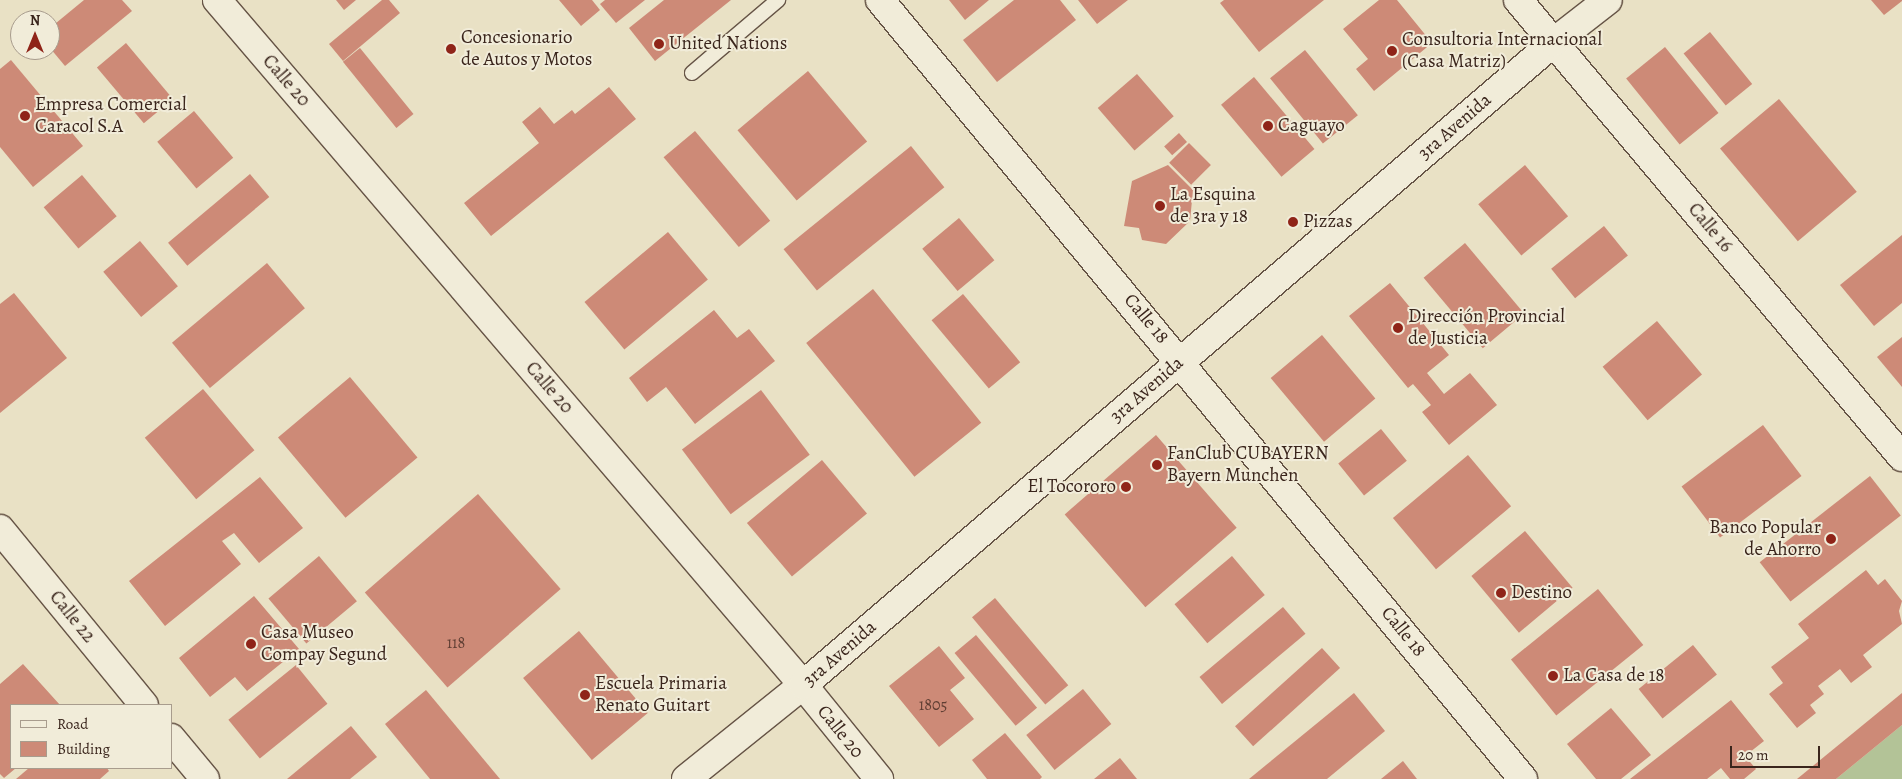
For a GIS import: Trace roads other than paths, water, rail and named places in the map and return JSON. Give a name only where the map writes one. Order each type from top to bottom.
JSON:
[{"type":"street","name":"Calle 20","points":[[217,0],[803,685],[879,779]]},
{"type":"street","name":"Calle 18","points":[[880,0],[1180,361],[1523,779]]},
{"type":"street","name":"Calle 16","points":[[1518,0],[1902,457]]},
{"type":"street","name":"3ra Avenida","points":[[686,779],[803,685],[1554,42],[1608,0]]},
{"type":"street","name":"Calle 22","points":[[0,529],[143,704]]},
{"type":"street","points":[[172,739],[205,779]]},
{"type":"lane","points":[[692,72],[778,0]]},
{"type":"place","name":"United Nations","points":[[659,44]]},
{"type":"place","name":"Concesionario de Autos y Motos","points":[[451,49]]},
{"type":"place","name":"Consultoria Internacional (Casa Matriz)","points":[[1392,51]]},
{"type":"place","name":"Empresa Comercial Caracol S.A","points":[[25,116]]},
{"type":"place","name":"Caguayo","points":[[1268,126]]},
{"type":"place","name":"La Esquina de 3ra y 18","points":[[1160,206]]},
{"type":"place","name":"Pizzas","points":[[1293,222]]},
{"type":"place","name":"Dirección Provincial de Justicia","points":[[1398,328]]},
{"type":"place","name":"FanClub CUBAYERN Bayern Munchen","points":[[1157,465]]},
{"type":"place","name":"El Tocororo","points":[[1126,487]]},
{"type":"place","name":"Banco Popular de Ahorro","points":[[1831,539]]},
{"type":"place","name":"Destino","points":[[1501,593]]},
{"type":"place","name":"Casa Museo Compay Segund","points":[[251,644]]},
{"type":"place","name":"La Casa de 18","points":[[1553,676]]},
{"type":"place","name":"Escuela Primaria Renato Guitart","points":[[585,695]]}]
